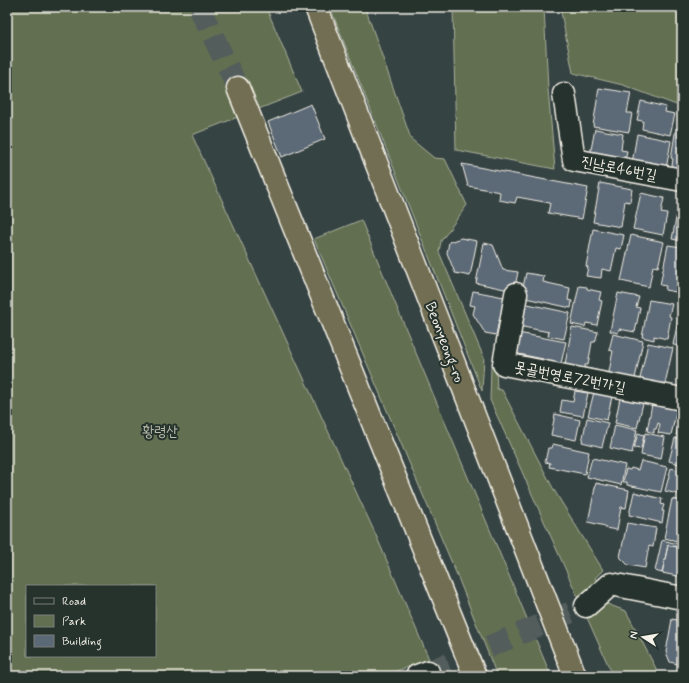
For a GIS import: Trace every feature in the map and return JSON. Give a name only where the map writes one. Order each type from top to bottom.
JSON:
[{"type":"highway","name":"Beonyeong-ro","points":[[316,7],[575,676]]},
{"type":"highway","points":[[238,88],[475,676]]},
{"type":"street","name":"진남로46번길","points":[[564,94],[574,160],[682,180]]},
{"type":"street","name":"못골번영로72번가길","points":[[516,294],[504,364],[682,399]]},
{"type":"street","points":[[586,606],[610,584],[682,598]]},
{"type":"green space","name":"황령산","points":[[7,7],[266,7],[302,92],[192,135],[375,533],[429,659],[383,676],[23,676],[7,671]]},
{"type":"green space","points":[[330,7],[365,7],[411,139],[434,158],[445,159],[467,205],[441,241],[439,252],[484,358],[482,391]]},
{"type":"green space","points":[[453,7],[544,7],[548,89],[555,169],[456,150]]},
{"type":"green space","points":[[560,7],[682,7],[682,123],[678,123],[679,106],[623,85],[573,73]]},
{"type":"green space","points":[[361,220],[551,676],[497,676],[457,575],[314,239]]},
{"type":"green space","points":[[491,366],[496,370],[497,389],[502,390],[554,490],[603,570],[595,578],[607,604],[626,611],[660,676],[613,676],[490,400]]},
{"type":"building","points":[[599,88],[631,93],[627,113],[632,113],[629,132],[593,126]]},
{"type":"building","points":[[641,101],[666,107],[665,112],[675,114],[670,135],[642,129],[643,121],[637,120]]},
{"type":"building","points":[[311,104],[325,139],[282,157],[268,122]]},
{"type":"building","points":[[676,128],[682,129],[682,174],[671,172],[673,159],[671,158]]},
{"type":"building","points":[[595,129],[623,134],[621,150],[627,151],[624,166],[589,160]]},
{"type":"building","points":[[637,134],[671,141],[666,169],[632,163]]},
{"type":"building","points":[[462,164],[588,188],[582,219],[548,213],[550,203],[517,197],[515,203],[499,200],[500,192],[468,186]]},
{"type":"building","points":[[600,183],[632,189],[630,202],[625,201],[621,227],[593,222]]},
{"type":"building","points":[[641,193],[664,198],[661,213],[667,214],[663,235],[633,229]]},
{"type":"building","points":[[680,198],[682,198],[682,241],[672,239]]},
{"type":"building","points":[[593,229],[624,235],[621,249],[616,248],[611,271],[602,269],[601,278],[586,276],[588,267],[586,266]]},
{"type":"building","points":[[631,235],[664,242],[658,267],[653,266],[649,287],[621,281]]},
{"type":"building","points":[[461,238],[477,241],[470,276],[455,273],[447,253],[449,242]]},
{"type":"building","points":[[484,243],[493,245],[503,270],[518,272],[514,291],[476,283]]},
{"type":"building","points":[[668,245],[682,247],[682,290],[677,289],[676,292],[665,290],[666,286],[660,285]]},
{"type":"building","points":[[526,273],[544,276],[543,282],[570,288],[568,300],[572,301],[571,308],[521,297]]},
{"type":"building","points":[[579,286],[601,292],[599,300],[602,301],[597,325],[586,323],[585,327],[571,324]]},
{"type":"building","points":[[473,291],[509,298],[505,321],[499,320],[496,335],[485,333],[473,314],[475,306],[470,305]]},
{"type":"building","points":[[618,293],[639,297],[636,307],[640,308],[635,332],[619,329],[618,333],[610,331]]},
{"type":"building","points":[[649,300],[672,304],[669,316],[671,317],[667,339],[654,336],[654,340],[642,337]]},
{"type":"building","points":[[523,303],[570,313],[564,339],[548,336],[549,332],[518,326]]},
{"type":"building","points":[[682,306],[682,346],[673,345]]},
{"type":"building","points":[[572,327],[598,332],[595,342],[592,342],[588,365],[585,365],[585,368],[596,370],[595,375],[564,369]]},
{"type":"building","points":[[518,333],[566,342],[560,368],[541,365],[543,359],[514,353]]},
{"type":"building","points":[[613,334],[643,341],[634,383],[608,377],[613,351],[609,350]]},
{"type":"building","points":[[648,343],[673,348],[664,388],[639,383]]},
{"type":"building","points":[[575,391],[588,393],[583,416],[560,412],[562,400],[573,402]]},
{"type":"building","points":[[594,392],[612,396],[607,420],[588,416]]},
{"type":"building","points":[[620,398],[643,403],[637,428],[615,423]]},
{"type":"building","points":[[652,404],[677,409],[671,435],[658,433],[660,424],[658,423],[656,429],[654,429],[654,433],[647,431]]},
{"type":"building","points":[[682,410],[682,437],[676,435]]},
{"type":"building","points":[[555,414],[580,420],[576,440],[551,435]]},
{"type":"building","points":[[587,418],[608,423],[602,447],[582,442]]},
{"type":"building","points":[[615,425],[637,430],[632,453],[610,448]]},
{"type":"building","points":[[638,433],[644,435],[641,449],[634,448]]},
{"type":"building","points":[[645,433],[665,437],[661,459],[641,455]]},
{"type":"building","points":[[675,438],[682,440],[682,465],[669,461]]},
{"type":"building","points":[[553,444],[589,452],[585,474],[549,467],[550,463],[545,462],[548,448],[552,448]]},
{"type":"building","points":[[592,458],[625,465],[621,485],[587,477]]},
{"type":"building","points":[[641,461],[667,467],[661,492],[627,485],[627,482],[623,482],[626,469],[630,470],[631,468],[638,470]]},
{"type":"building","points":[[671,468],[682,471],[682,495],[665,491]]},
{"type":"building","points":[[596,483],[629,490],[626,508],[621,507],[617,530],[605,528],[605,526],[588,522]]},
{"type":"building","points":[[634,492],[662,499],[661,504],[664,505],[662,511],[664,511],[662,523],[629,515]]},
{"type":"building","points":[[672,499],[682,501],[682,542],[664,538]]},
{"type":"building","points":[[627,523],[656,528],[653,547],[649,546],[645,568],[628,565],[620,557]]},
{"type":"building","points":[[662,540],[682,545],[682,548],[668,545],[662,573],[655,571]]},
{"type":"building","points":[[668,545],[682,548],[682,577],[662,573]]},
{"type":"building","points":[[672,619],[682,621],[682,665],[670,662],[666,652]]},
{"type":"tunnel","points":[[199,7],[238,88]]},
{"type":"tunnel","points":[[428,672],[586,606]]}]
